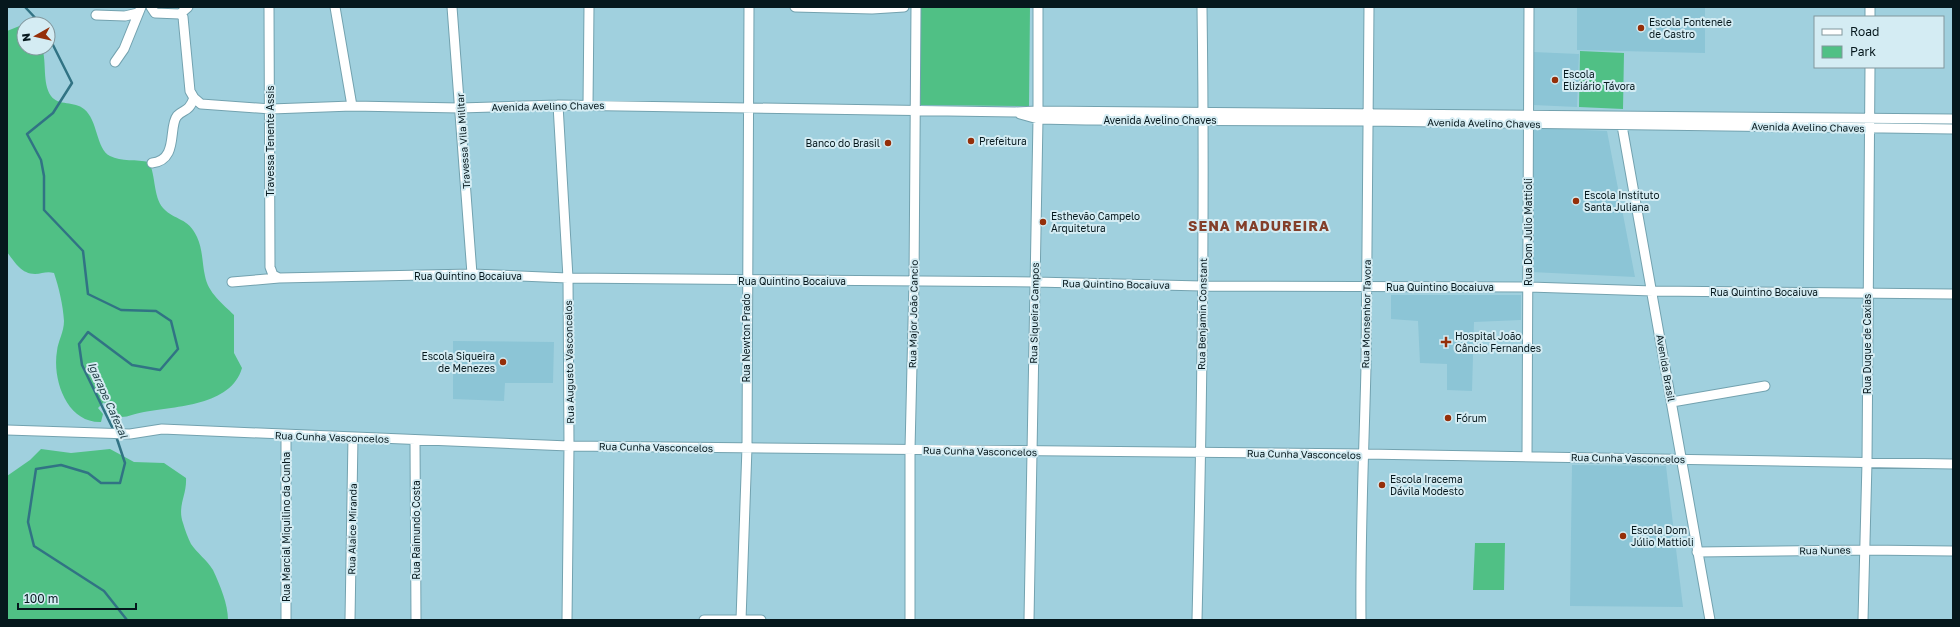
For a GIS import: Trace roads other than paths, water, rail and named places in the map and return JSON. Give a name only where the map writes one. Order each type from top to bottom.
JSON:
[{"type":"street","points":[[180,14],[188,7]]},
{"type":"street","name":"Travessa Tenente Assis","points":[[269,7],[271,109],[270,267],[276,277]]},
{"type":"street","points":[[335,7],[352,106]]},
{"type":"street","name":"Travessa Vila Militar","points":[[452,7],[472,274]]},
{"type":"street","points":[[588,105],[589,7]]},
{"type":"street","name":"Rua Newton Prado","points":[[741,620],[747,447],[746,281],[750,7]]},
{"type":"street","points":[[795,7],[872,9],[904,7]]},
{"type":"street","name":"Rua Major João Cancio","points":[[910,620],[910,449],[914,281],[916,7]]},
{"type":"street","name":"Rua Siqueira Campos","points":[[1029,620],[1038,115],[1038,7]]},
{"type":"street","name":"Rua Benjamin Constant","points":[[1196,620],[1201,452],[1204,116],[1202,7]]},
{"type":"street","name":"Rua Monsenhor Tavora","points":[[1361,620],[1360,553],[1364,454],[1367,287],[1369,7]]},
{"type":"street","name":"Rua Dom Julio Mattioli","points":[[1527,457],[1529,287],[1529,7]]},
{"type":"street","points":[[96,15],[125,16],[140,10]]},
{"type":"street","points":[[115,62],[124,49],[140,10]]},
{"type":"street","points":[[152,163],[158,162],[164,158],[171,146],[175,120],[178,116],[187,111],[194,98],[190,91],[183,18],[180,14],[153,10]]},
{"type":"street","name":"Rua Duque de Caxias","points":[[1863,620],[1867,462],[1867,293],[1870,68]]},
{"type":"street","name":"Avenida Avelino Chaves","points":[[194,98],[201,104],[271,109],[352,106],[460,108],[558,104],[1015,112],[1038,115],[1368,117],[1528,114],[1621,121]]},
{"type":"street","name":"Rua Augusto Vasconcelos","points":[[558,104],[568,278],[569,446],[567,620]]},
{"type":"street","name":"Avenida Avelino Chaves","points":[[1368,117],[1528,124],[1621,121],[1870,123],[1953,119]]},
{"type":"street","name":"Avenida Brasil","points":[[1621,121],[1653,291],[1697,552],[1710,620]]},
{"type":"street","name":"Avenida Avelino Chaves","points":[[1870,123],[1953,129]]},
{"type":"street","name":"Rua Quintino Bocaiuva","points":[[232,282],[276,277],[472,274],[568,278],[746,281],[1035,282],[1202,286],[1529,287],[1653,291],[1953,294]]},
{"type":"street","points":[[1672,402],[1765,386]]},
{"type":"street","name":"Rua Cunha Vasconcelos","points":[[7,430],[130,434],[162,429],[569,446],[910,449],[1031,452],[1364,454],[1953,464]]},
{"type":"street","name":"Rua Marcial Miquilino da Cunha","points":[[286,435],[286,620]]},
{"type":"street","name":"Rua Alaice Miranda","points":[[350,620],[353,437]]},
{"type":"street","name":"Rua Raimundo Costa","points":[[415,440],[416,620]]},
{"type":"street","name":"Rua Nunes","points":[[1697,552],[1865,550],[1953,551]]},
{"type":"street","points":[[704,620],[761,620]]},
{"type":"waterway","name":"Igarape Cafezal","points":[[25,7],[33,16]]},
{"type":"waterway","name":"Igarape Cafezal","points":[[56,51],[72,83],[53,113],[27,134],[41,160],[44,176],[44,210],[83,251],[88,294],[121,310],[156,311],[171,321],[178,349],[160,370],[132,365],[88,332],[79,344],[82,365],[114,431]]},
{"type":"waterway","name":"Igarape Cafezal","points":[[116,436],[125,463],[120,483],[101,483],[88,473],[61,465],[36,469],[28,522],[34,546],[104,591],[127,620]]},
{"type":"place","name":"Escola Fontenele de Castro","points":[[1641,28]]},
{"type":"place","name":"Escola Eliziário Távora","points":[[1555,80]]},
{"type":"place","name":"Prefeitura","points":[[971,141]]},
{"type":"place","name":"Banco do Brasil","points":[[888,143]]},
{"type":"place","name":"Escola Instituto Santa Juliana","points":[[1576,201]]},
{"type":"place","name":"Esthevão Campelo Arquitetura","points":[[1043,222]]},
{"type":"place","name":"Hospital João Câncio Fernandes","points":[[1446,342]]},
{"type":"place","name":"Escola Siqueira de Menezes","points":[[503,362]]},
{"type":"place","name":"Fórum","points":[[1448,418]]},
{"type":"place","name":"Escola Iracema Dávila Modesto","points":[[1382,485]]},
{"type":"place","name":"Escola Dom Júlio Mattioli","points":[[1623,536]]},
{"type":"district","name":"SENA MADUREIRA","points":[[1259,226]]}]
